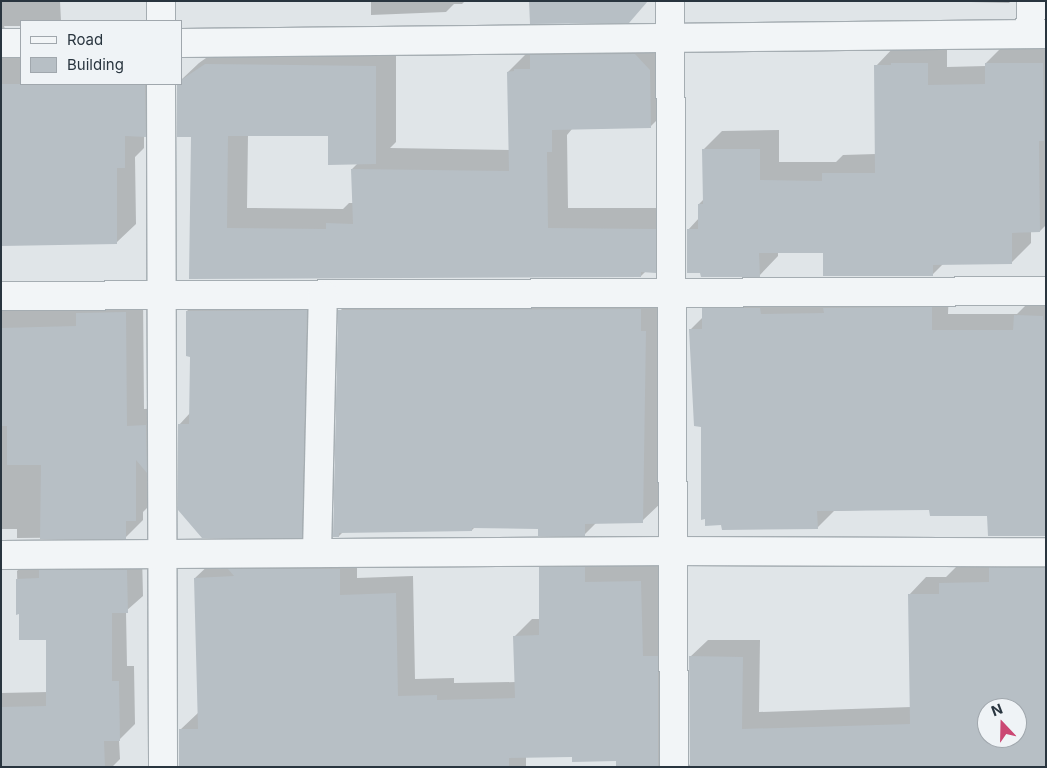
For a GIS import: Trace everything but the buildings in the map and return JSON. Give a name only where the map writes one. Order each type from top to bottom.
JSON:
[{"type":"street","points":[[161,1],[161,20]]},
{"type":"street","points":[[670,1],[674,767]]},
{"type":"street","points":[[182,43],[671,36],[1038,34],[1031,1]]},
{"type":"street","points":[[1,43],[20,43]]},
{"type":"street","points":[[161,85],[163,767]]},
{"type":"street","points":[[1,296],[1046,291]]},
{"type":"street","points":[[317,553],[323,295]]},
{"type":"street","points":[[1,555],[673,551],[1046,552]]}]
